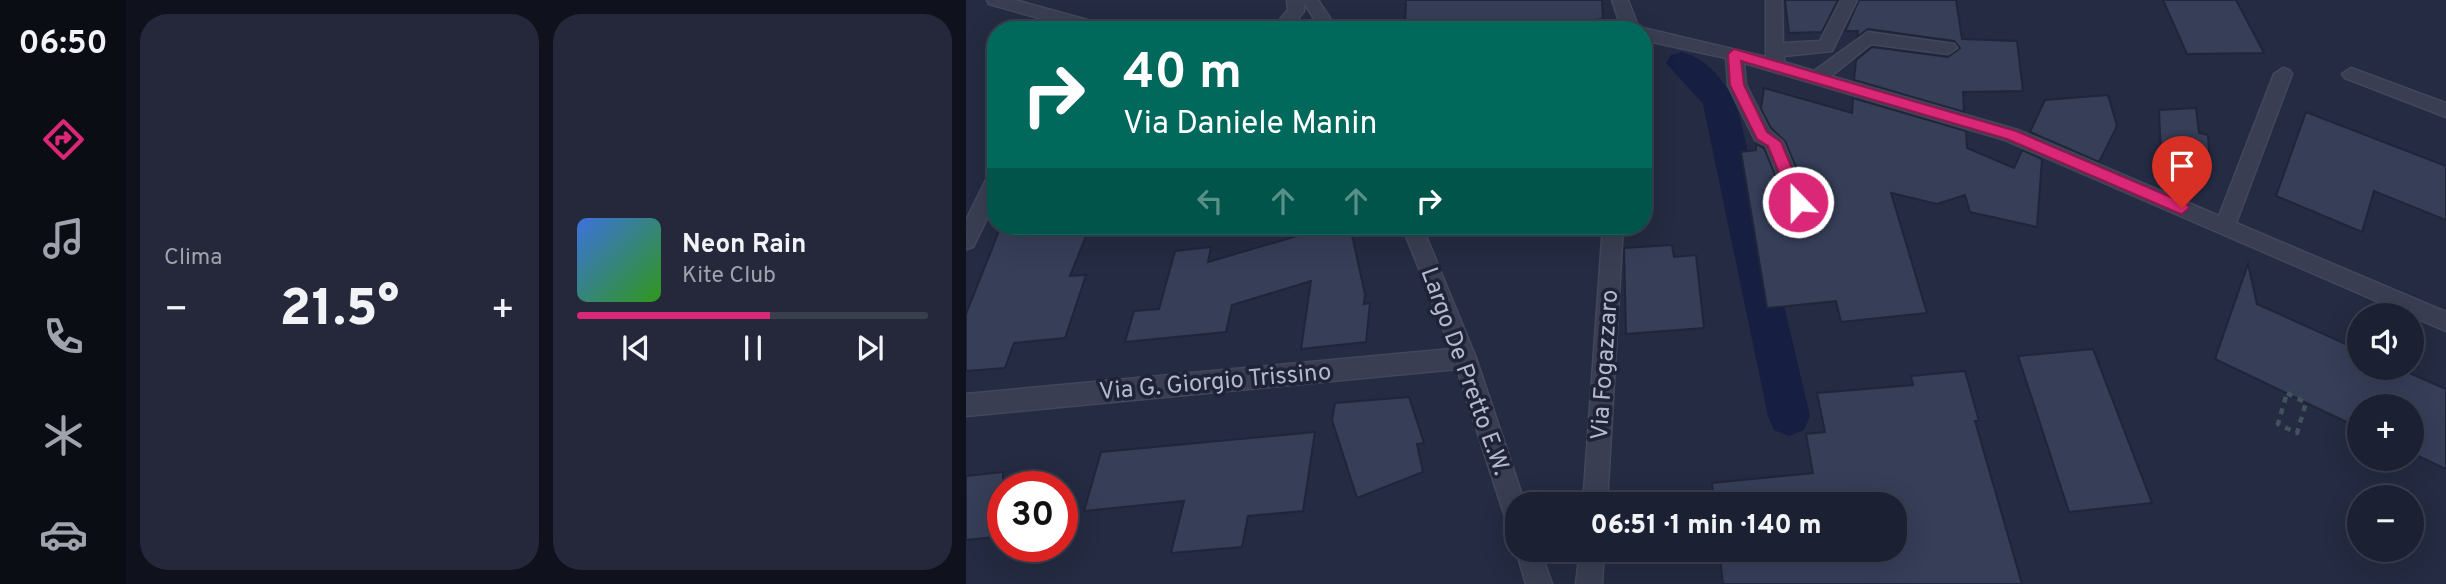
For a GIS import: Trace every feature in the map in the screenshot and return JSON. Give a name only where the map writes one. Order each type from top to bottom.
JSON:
[{"type":"street","points":[[995,0],[1058,21]]},
{"type":"street","points":[[1287,21],[1296,11],[1295,0]]},
{"type":"street","points":[[1310,0],[1325,21]]},
{"type":"street","points":[[1620,0],[1628,21]]},
{"type":"street","points":[[1774,0],[1775,58]]},
{"type":"street","points":[[1652,36],[1734,54],[1775,58],[1826,47],[1849,0]]},
{"type":"street","points":[[1817,78],[1868,38],[1948,48]]},
{"type":"street","points":[[1734,54],[1737,85],[1762,135],[1774,142],[1798,202]]},
{"type":"street","points":[[1775,58],[1817,78],[2011,135],[2446,322]]},
{"type":"street","points":[[2225,227],[2283,74]]},
{"type":"street","points":[[2351,74],[2446,110]]},
{"type":"street","points":[[966,241],[987,198]]},
{"type":"street","name":"Largo De Pretto E.W.","points":[[1416,235],[1465,358],[1509,492]]},
{"type":"street","name":"Via Fogazzaro","points":[[1596,492],[1612,235]]},
{"type":"street","name":"Via G. Giorgio Trissino","points":[[970,407],[1465,358]]},
{"type":"street","points":[[1532,562],[1539,584]]},
{"type":"street","points":[[1589,584],[1591,562]]},
{"type":"path","points":[[2287,393],[2306,402],[2297,433],[2278,424],[2287,393]]},
{"type":"building","points":[[1406,0],[1602,0],[1603,19],[1588,21],[1405,21]]},
{"type":"building","points":[[1785,0],[1838,0],[1822,32],[1789,33]]},
{"type":"building","points":[[1859,0],[1956,0],[1962,39],[2017,41],[2023,91],[1963,92],[1964,112],[1854,80],[1856,60],[1872,47],[1948,57],[1960,48],[1954,41],[1868,29],[1857,37],[1858,31],[1845,31]]},
{"type":"building","points":[[2163,0],[2236,0],[2264,53],[2187,54]]},
{"type":"building","points":[[1764,88],[1852,113],[1853,98],[1966,131],[1967,148],[2014,168],[2022,150],[2042,159],[2037,227],[1970,212],[1965,195],[1937,204],[1891,193],[1927,313],[1841,322],[1836,301],[1767,308],[1741,152],[1756,150],[1756,144],[1764,148],[1790,210],[1805,211],[1810,201],[1785,141],[1771,128],[1761,109]]},
{"type":"building","points":[[2108,95],[2117,126],[2099,162],[2030,132],[2045,100]]},
{"type":"building","points":[[2196,108],[2199,133],[2208,135],[2210,168],[2161,158],[2159,110]]},
{"type":"building","points":[[2306,112],[2446,166],[2446,220],[2374,191],[2362,232],[2276,196]]},
{"type":"building","points":[[997,235],[1086,235],[1070,276],[1086,275],[1065,338],[1014,343],[1005,368],[966,371],[966,314]]},
{"type":"building","points":[[1300,235],[1352,235],[1365,294],[1364,304],[1370,303],[1366,342],[1301,349],[1311,281],[1232,305],[1226,332],[1125,342],[1134,311],[1159,309],[1175,251],[1211,247],[1208,262]]},
{"type":"building","points":[[1672,245],[1674,257],[1696,255],[1704,328],[1626,334],[1624,248]]},
{"type":"building","points":[[2248,264],[2257,304],[2347,345],[2347,380],[2424,379],[2446,389],[2446,469],[2424,459],[2424,394],[2347,394],[2347,422],[2215,359]]},
{"type":"building","points":[[2093,349],[2152,503],[2069,512],[2018,356]]},
{"type":"building","points":[[1965,371],[1979,421],[1975,421],[2022,584],[1723,584],[1720,562],[1907,562],[1907,492],[1713,492],[1712,483],[1813,473],[1806,434],[1825,432],[1817,393],[1913,385],[1911,376]]},
{"type":"building","points":[[1409,397],[1424,443],[1417,444],[1423,472],[1357,498],[1332,420],[1335,403]]},
{"type":"building","points":[[1315,432],[1303,511],[1248,516],[1242,547],[1171,553],[1184,501],[1084,511],[1101,452]]},
{"type":"building","points":[[987,474],[987,538],[966,540],[966,476]]},
{"type":"waterway","points":[[1682,63],[1703,80],[1719,104],[1789,416]]},
{"type":"route","points":[[1798,202],[1774,142],[1762,135],[1737,85],[1734,54],[2011,135],[2182,208]]}]
